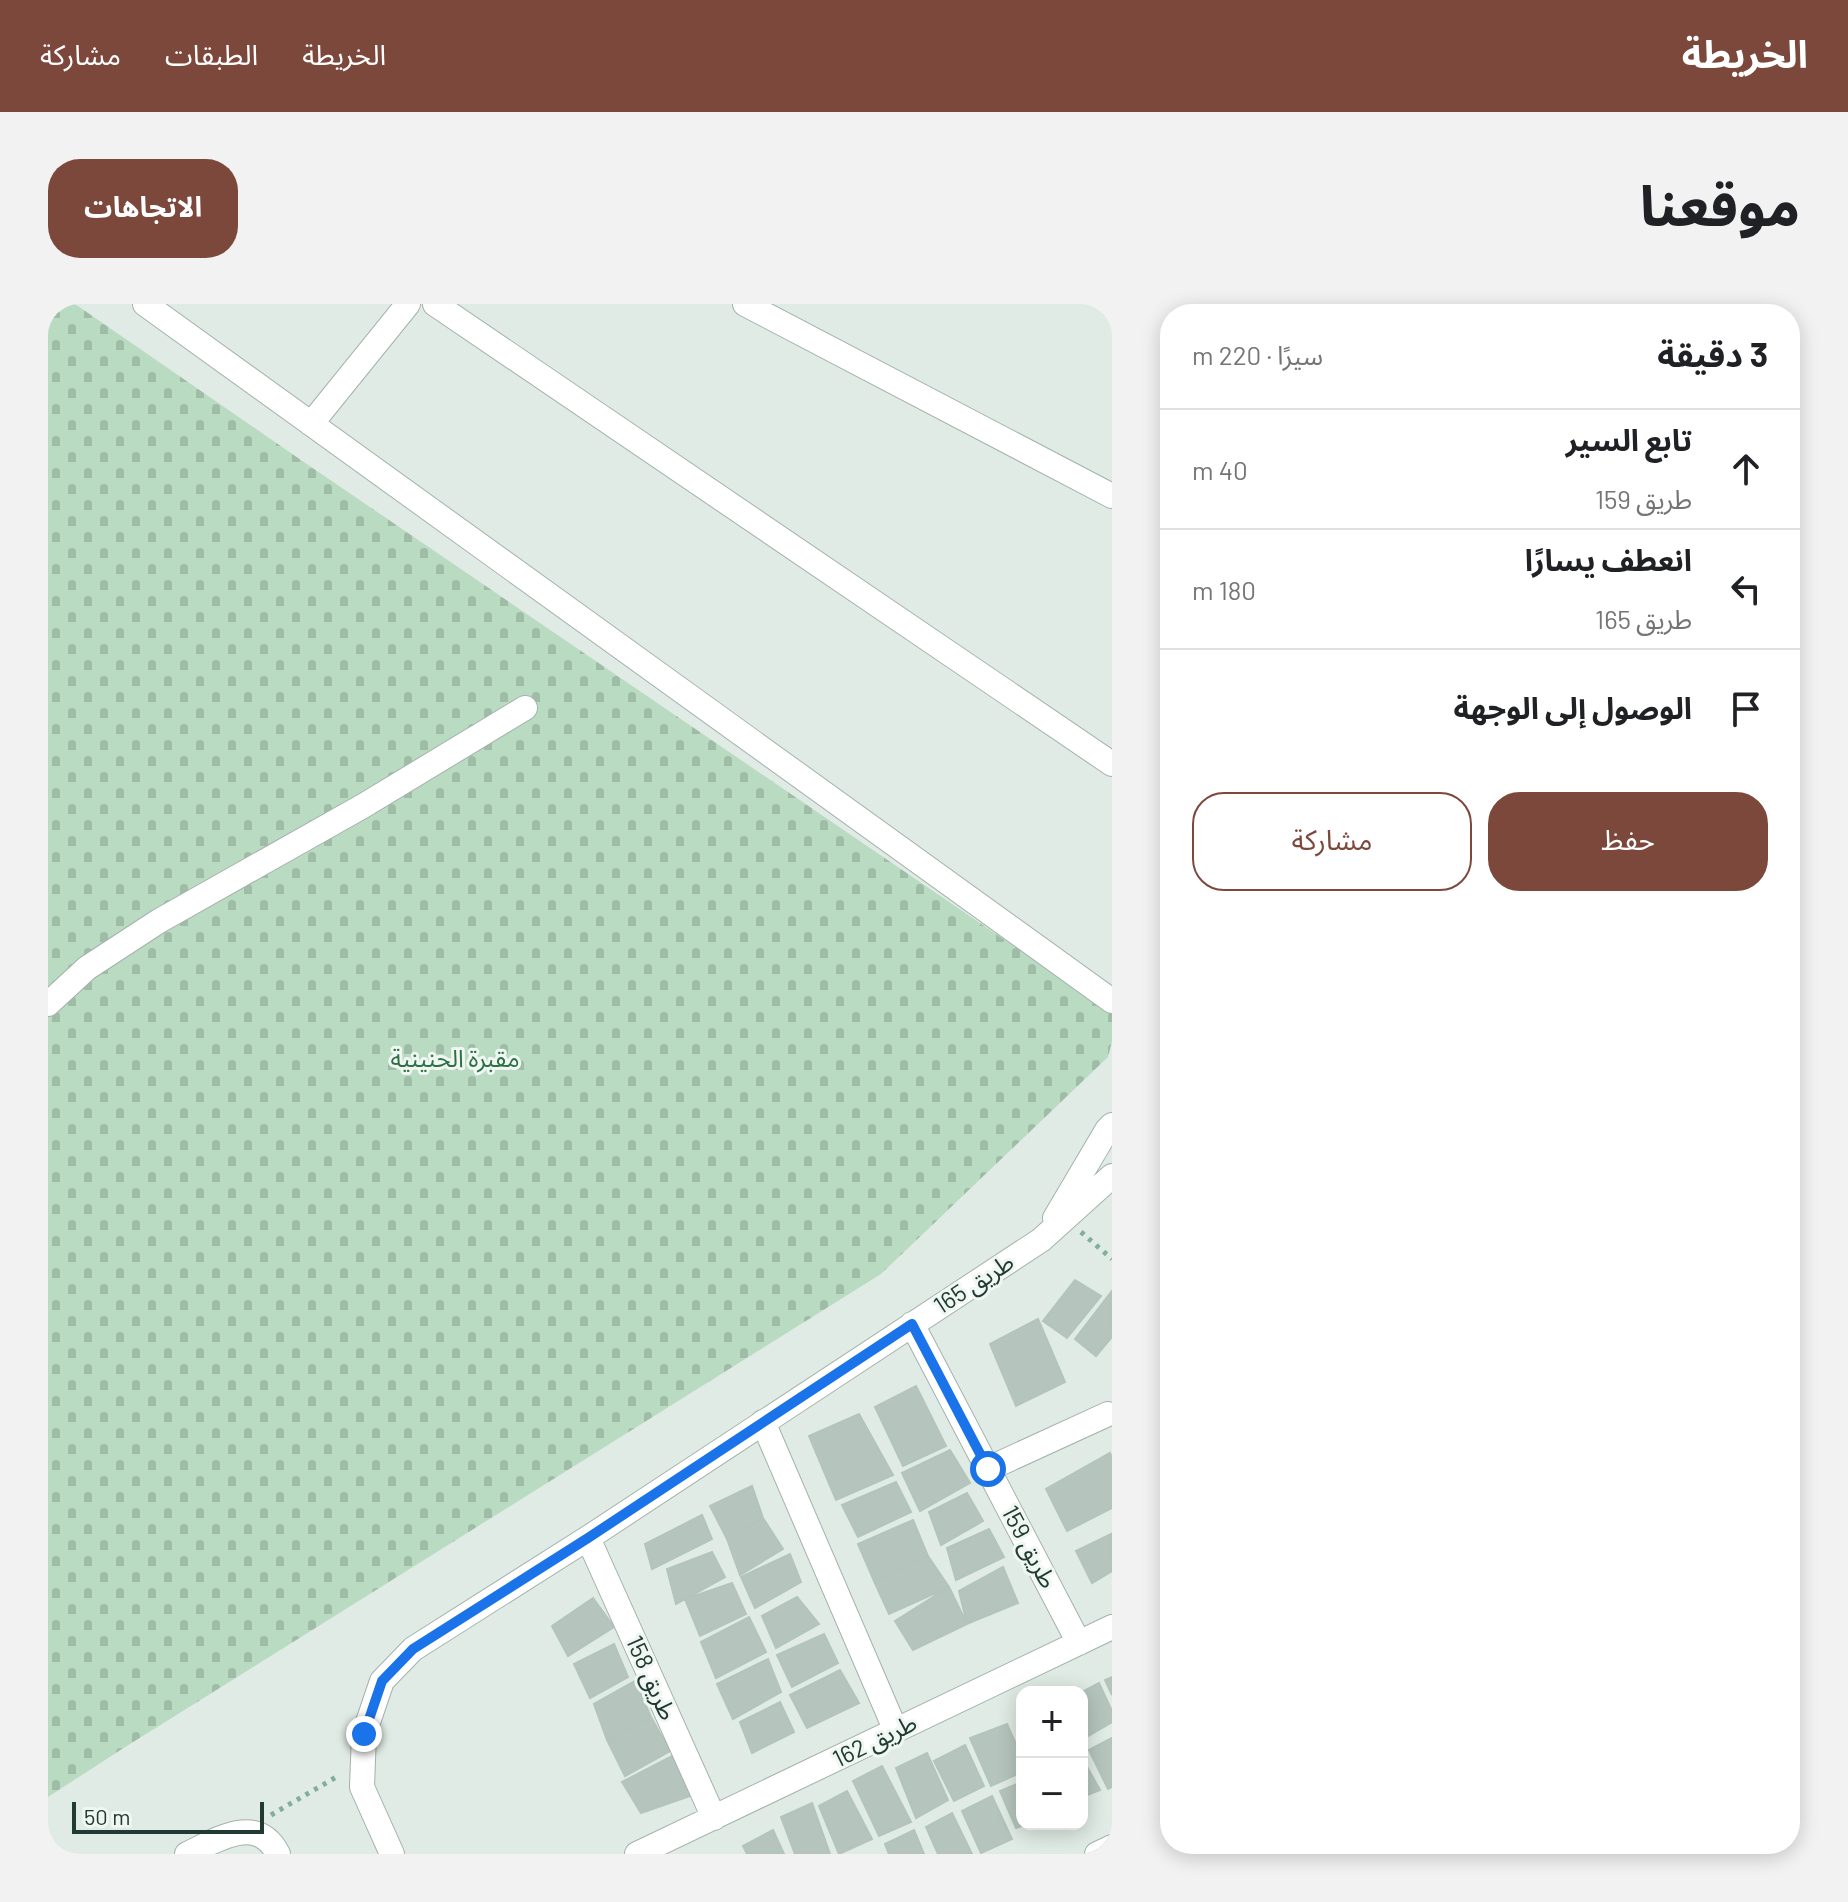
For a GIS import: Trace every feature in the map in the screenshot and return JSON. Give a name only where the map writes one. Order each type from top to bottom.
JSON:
[{"type":"street","points":[[145,304],[1112,1001]]},
{"type":"street","points":[[311,424],[408,304]]},
{"type":"street","points":[[435,304],[1112,764]]},
{"type":"street","points":[[745,304],[1112,496]]},
{"type":"street","points":[[48,1004],[87,968],[159,921],[363,806],[525,708]]},
{"type":"street","name":"طريق 165","points":[[1041,1240],[1112,1125]]},
{"type":"street","name":"طريق 165","points":[[392,1854],[362,1787],[364,1734],[382,1681],[413,1649],[588,1538],[1041,1240],[1112,1176]]},
{"type":"street","name":"طريق 159","points":[[912,1324],[1079,1643]]},
{"type":"street","points":[[988,1469],[1108,1414]]},
{"type":"street","points":[[763,1422],[896,1731]]},
{"type":"street","name":"طريق 158","points":[[588,1538],[714,1818]]},
{"type":"street","name":"طريق 162","points":[[637,1854],[1112,1627]]},
{"type":"street","points":[[187,1854],[246,1830],[264,1836],[278,1854]]},
{"type":"street","points":[[1097,1854],[1112,1847]]},
{"type":"path","points":[[1066,1218],[1112,1259]]},
{"type":"path","points":[[246,1830],[363,1761]]},
{"type":"green space","name":"مقبرة الحنينية","points":[[48,304],[75,304],[1112,1013],[1112,1041],[1108,1057],[881,1274],[48,1797]]},
{"type":"building","points":[[1075,1280],[1101,1296],[1067,1338],[1043,1321]]},
{"type":"building","points":[[1111,1292],[1112,1337],[1096,1356],[1075,1339]]},
{"type":"building","points":[[1038,1319],[1065,1382],[1016,1406],[990,1344]]},
{"type":"building","points":[[916,1386],[946,1446],[903,1466],[875,1407]]},
{"type":"building","points":[[859,1414],[893,1475],[836,1500],[809,1436]]},
{"type":"building","points":[[950,1450],[970,1483],[920,1511],[902,1473]]},
{"type":"building","points":[[1110,1453],[1112,1508],[1067,1531],[1046,1489]]},
{"type":"building","points":[[896,1482],[911,1512],[858,1537],[842,1505]]},
{"type":"building","points":[[752,1486],[763,1518],[727,1539],[710,1506]]},
{"type":"building","points":[[967,1493],[983,1521],[941,1545],[929,1512]]},
{"type":"building","points":[[702,1515],[712,1539],[652,1569],[645,1544]]},
{"type":"building","points":[[763,1518],[783,1549],[740,1575],[727,1539]]},
{"type":"building","points":[[913,1520],[928,1556],[874,1581],[858,1544]]},
{"type":"building","points":[[989,1529],[1004,1557],[956,1580],[947,1548]]},
{"type":"building","points":[[1111,1534],[1112,1571],[1092,1583],[1076,1551]]},
{"type":"building","points":[[712,1552],[725,1577],[676,1604],[667,1569]]},
{"type":"building","points":[[790,1554],[801,1582],[755,1608],[741,1577]]},
{"type":"building","points":[[928,1556],[949,1587],[889,1614],[874,1581]]},
{"type":"building","points":[[1003,1567],[1018,1603],[967,1624],[959,1591]]},
{"type":"building","points":[[732,1583],[746,1614],[700,1636],[685,1599]]},
{"type":"building","points":[[949,1587],[967,1624],[913,1650],[895,1621]]},
{"type":"building","points":[[797,1597],[819,1624],[776,1648],[762,1616]]},
{"type":"building","points":[[593,1598],[614,1627],[568,1656],[552,1626]]},
{"type":"building","points":[[749,1617],[766,1652],[716,1678],[701,1642]]},
{"type":"building","points":[[824,1634],[838,1663],[792,1687],[777,1655]]},
{"type":"building","points":[[614,1644],[628,1677],[590,1698],[574,1664]]},
{"type":"building","points":[[768,1659],[781,1692],[733,1719],[717,1684]]},
{"type":"building","points":[[840,1670],[859,1703],[807,1728],[790,1695]]},
{"type":"building","points":[[1112,1677],[1112,1695],[1105,1680]]},
{"type":"building","points":[[635,1681],[651,1717],[607,1740],[594,1704]]},
{"type":"building","points":[[1099,1683],[1112,1711],[1112,1722],[1088,1736],[1088,1689]]},
{"type":"building","points":[[780,1702],[794,1732],[752,1753],[740,1722]]},
{"type":"building","points":[[651,1717],[670,1751],[625,1776],[607,1740]]},
{"type":"building","points":[[1007,1724],[1016,1744],[1016,1775],[991,1786],[970,1738]]},
{"type":"building","points":[[1112,1738],[1112,1787],[1108,1789],[1089,1750]]},
{"type":"building","points":[[965,1745],[984,1786],[954,1801],[934,1761]]},
{"type":"building","points":[[927,1753],[948,1800],[916,1818],[896,1768]]},
{"type":"building","points":[[672,1756],[693,1795],[641,1813],[622,1782]]},
{"type":"building","points":[[882,1766],[911,1822],[879,1836],[853,1781]]},
{"type":"building","points":[[1088,1769],[1100,1790],[1088,1795]]},
{"type":"building","points":[[1016,1784],[1016,1828],[1000,1791]]},
{"type":"building","points":[[847,1791],[872,1839],[839,1854],[819,1806]]},
{"type":"building","points":[[992,1796],[1012,1839],[981,1853],[962,1811]]},
{"type":"building","points":[[812,1803],[830,1854],[795,1854],[781,1817]]},
{"type":"building","points":[[952,1813],[972,1854],[938,1854],[926,1827]]},
{"type":"building","points":[[773,1830],[784,1854],[747,1854],[743,1846]]},
{"type":"building","points":[[914,1830],[924,1854],[889,1854],[885,1844]]},
{"type":"route","points":[[364,1734],[382,1681],[413,1649],[588,1538],[912,1324],[988,1469]]}]
